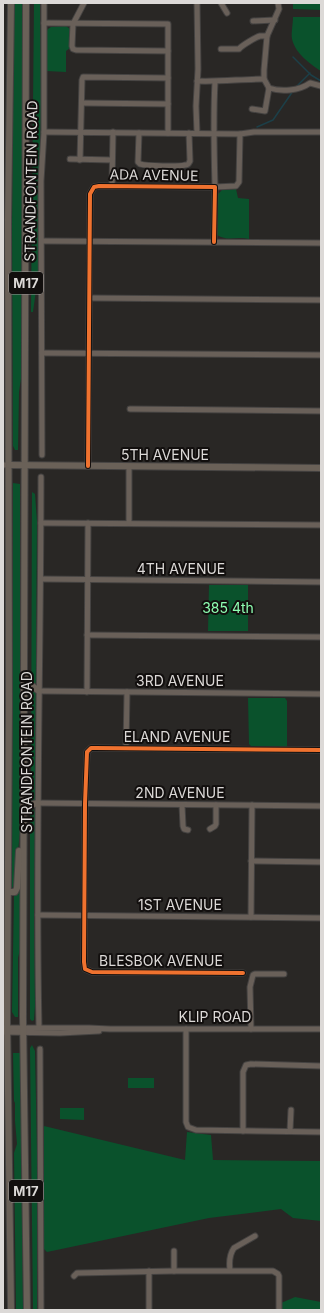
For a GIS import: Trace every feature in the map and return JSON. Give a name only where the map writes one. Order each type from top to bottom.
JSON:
[{"type":"main road","name":"STRANDFONTEIN ROAD","points":[[10,3],[6,465],[9,892],[5,1030],[12,1310]]},
{"type":"main road","name":"STRANDFONTEIN ROAD","points":[[26,3],[23,1030],[27,1310]]},
{"type":"main road","name":"5TH AVENUE","points":[[6,465],[321,468]]},
{"type":"main road","points":[[24,665],[28,683],[39,691]]},
{"type":"main road","points":[[23,813],[30,805],[38,804]]},
{"type":"main road","points":[[9,892],[15,892],[17,888],[19,852],[23,821]]},
{"type":"street","name":"STRANDFONTEIN ROAD","points":[[42,455],[41,182],[44,132],[44,3]]},
{"type":"street","points":[[84,3],[73,24],[73,49],[168,51]]},
{"type":"street","points":[[196,3],[197,133]]},
{"type":"street","points":[[221,3],[227,13]]},
{"type":"street","points":[[252,109],[265,111],[268,88],[264,79],[267,36],[279,9],[278,3]]},
{"type":"street","points":[[253,21],[275,20]]},
{"type":"street","points":[[44,23],[168,24],[168,133]]},
{"type":"street","points":[[221,49],[240,49],[244,44],[249,43],[259,36],[267,36]]},
{"type":"street","points":[[80,160],[83,77],[168,78]]},
{"type":"street","points":[[197,81],[215,82],[242,79],[264,79]]},
{"type":"street","points":[[215,82],[213,116],[215,134],[215,187],[236,186],[239,182],[240,134]]},
{"type":"street","points":[[268,88],[282,91],[303,88],[310,83],[321,86]]},
{"type":"street","points":[[82,103],[168,104]]},
{"type":"street","points":[[44,132],[215,134],[240,134],[254,132],[321,132]]},
{"type":"street","points":[[112,186],[113,132]]},
{"type":"street","points":[[139,133],[138,162],[140,164],[184,166],[190,161],[190,133]]},
{"type":"street","points":[[70,159],[112,160]]},
{"type":"street","name":"ADA AVENUE","points":[[90,241],[90,194],[94,187],[112,186],[215,187],[214,242]]},
{"type":"street","points":[[42,241],[321,243]]},
{"type":"street","points":[[88,466],[90,241]]},
{"type":"street","points":[[90,298],[321,300]]},
{"type":"street","points":[[42,353],[321,355]]},
{"type":"street","points":[[130,409],[321,411]]},
{"type":"street","points":[[128,523],[129,467]]},
{"type":"street","name":"STRANDFONTEIN ROAD","points":[[39,1027],[38,804],[41,476]]},
{"type":"street","points":[[87,692],[88,523]]},
{"type":"street","points":[[41,524],[128,523],[321,525]]},
{"type":"street","name":"4TH AVENUE","points":[[41,579],[321,582]]},
{"type":"street","points":[[87,635],[321,637]]},
{"type":"street","name":"3RD AVENUE","points":[[39,691],[321,694]]},
{"type":"street","points":[[126,748],[127,692]]},
{"type":"street","name":"ELAND AVENUE","points":[[84,916],[87,752],[91,748],[321,750]]},
{"type":"street","name":"2ND AVENUE","points":[[38,804],[216,804],[321,806]]},
{"type":"street","points":[[210,829],[216,824],[216,804]]},
{"type":"street","points":[[182,805],[183,826],[184,829],[188,830]]},
{"type":"street","points":[[251,917],[252,805]]},
{"type":"street","points":[[251,861],[321,862]]},
{"type":"street","name":"1ST AVENUE","points":[[38,915],[321,918]]},
{"type":"street","name":"BLESBOK AVENUE","points":[[84,916],[84,965],[85,969],[88,971],[243,973]]},
{"type":"street","points":[[251,1029],[251,982],[253,975],[284,974]]},
{"type":"street","name":"KLIP ROAD","points":[[23,1030],[39,1027],[60,1030]]},
{"type":"street","points":[[186,1029],[185,1107],[187,1125],[190,1129],[321,1132]]},
{"type":"street","name":"KLIP ROAD","points":[[5,1030],[321,1029]]},
{"type":"street","points":[[40,1049],[41,1310]]},
{"type":"street","points":[[243,1130],[243,1072],[246,1066],[251,1064],[321,1066]]},
{"type":"street","points":[[290,1131],[291,1110]]},
{"type":"street","points":[[230,1270],[229,1259],[234,1248],[255,1236]]},
{"type":"street","points":[[174,1251],[174,1271]]},
{"type":"street","points":[[74,1276],[77,1273],[268,1270],[278,1274],[278,1310]]},
{"type":"street","points":[[149,1271],[149,1310]]},
{"type":"green space","points":[[14,3],[24,3],[22,372],[19,392],[18,450],[15,450],[13,446],[12,225]]},
{"type":"green space","points":[[34,3],[40,3],[41,104],[38,275],[33,312],[31,312]]},
{"type":"green space","points":[[293,3],[321,3],[321,10],[293,9]]},
{"type":"green space","points":[[293,17],[321,17],[321,71],[304,58],[296,49],[292,39]]},
{"type":"green space","points":[[66,26],[70,29],[70,48],[66,51],[66,72],[46,71],[46,32],[51,27]]},
{"type":"green space","points":[[236,189],[238,198],[249,199],[249,239],[229,239],[217,235],[217,195],[222,190]]},
{"type":"green space","points":[[13,483],[20,484],[20,830],[15,885],[12,888]]},
{"type":"green space","points":[[32,492],[35,494],[37,521],[35,800],[31,801]]},
{"type":"green space","name":"385 4th","points":[[209,585],[248,585],[248,631],[208,631]]},
{"type":"green space","points":[[248,698],[285,698],[287,701],[287,747],[252,747],[249,744]]},
{"type":"green space","points":[[33,809],[35,812],[35,1006],[34,1020],[32,1021],[30,1019],[30,810]]},
{"type":"green space","points":[[21,887],[20,949],[18,958],[18,1017],[15,1017],[12,1012],[14,896]]},
{"type":"green space","points":[[32,1045],[35,1051],[37,1151],[37,1310],[33,1310],[30,1048]]},
{"type":"green space","points":[[13,1053],[20,1053],[23,1310],[16,1310],[14,1153],[17,1144]]},
{"type":"green space","points":[[128,1078],[154,1078],[154,1088],[128,1088]]},
{"type":"green space","points":[[60,1108],[84,1108],[84,1120],[60,1119]]},
{"type":"green space","points":[[44,1126],[185,1160],[187,1132],[211,1135],[213,1160],[321,1161],[321,1221],[293,1218],[281,1209],[209,1218],[47,1252],[44,1249]]},
{"type":"green space","points":[[295,1297],[321,1302],[321,1310],[281,1310],[281,1303]]},
{"type":"waterway","points":[[293,57],[311,75],[321,81]]},
{"type":"waterway","points":[[296,87],[310,73]]},
{"type":"waterway","points":[[257,127],[273,120],[293,91]]},
{"type":"cycle path","points":[[88,466],[90,194],[94,187],[99,186],[215,187],[214,242]]},
{"type":"cycle path","points":[[243,973],[92,972],[85,969],[85,804],[87,752],[91,748],[321,750]]}]
